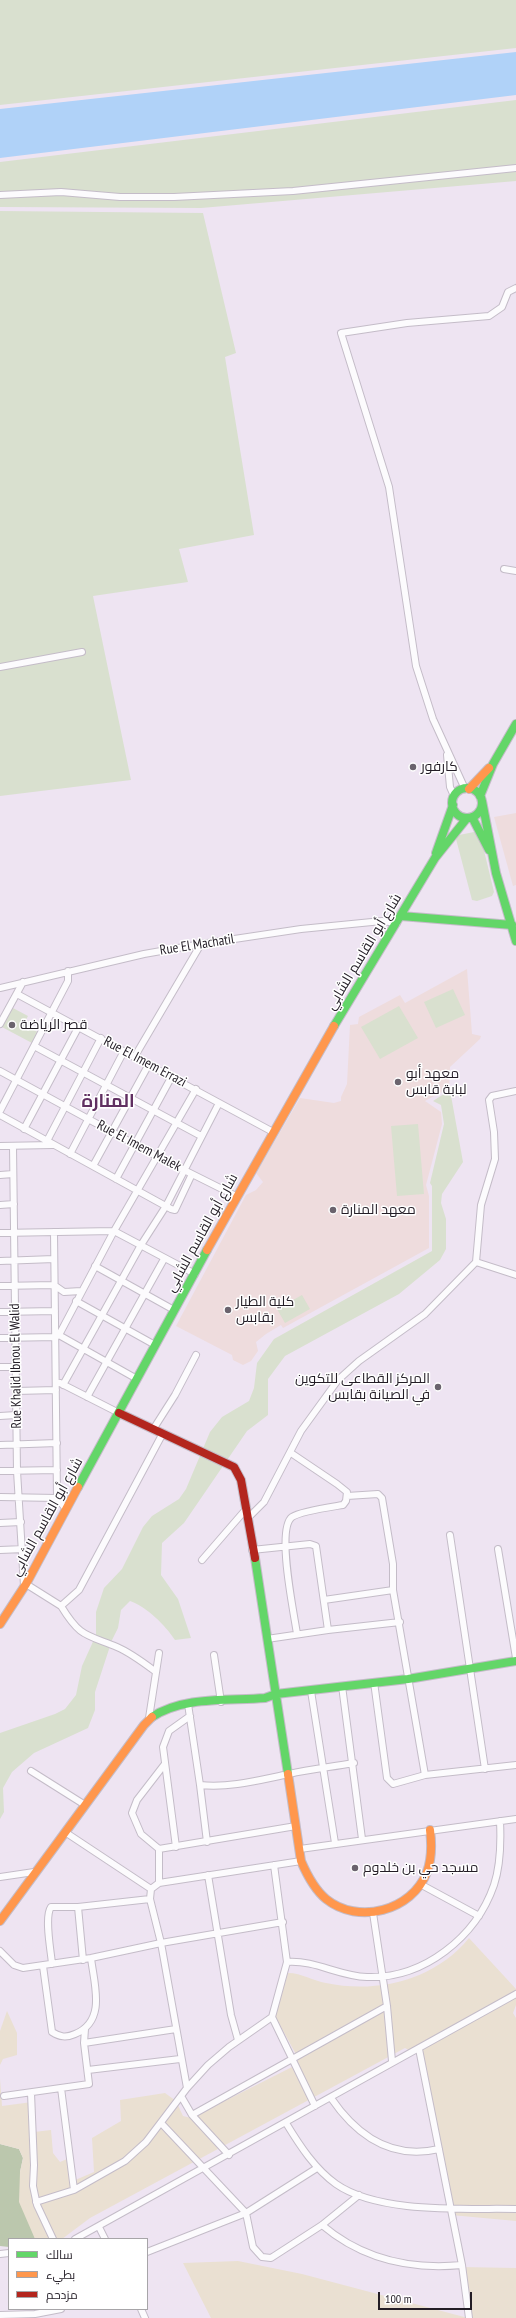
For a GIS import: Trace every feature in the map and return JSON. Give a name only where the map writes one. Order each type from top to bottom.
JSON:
[{"type":"street","points":[[0,195],[61,192],[120,196],[174,197],[293,191],[516,168]]},
{"type":"street","points":[[516,288],[508,292],[502,308],[489,316],[407,323],[341,333],[389,487],[416,666],[432,719],[446,751],[467,789],[481,799],[492,856],[516,941]]},
{"type":"street","points":[[504,569],[516,571]]},
{"type":"street","points":[[0,667],[82,652]]},
{"type":"street","points":[[470,818],[480,810],[481,799],[493,764],[516,724]]},
{"type":"street","points":[[446,751],[450,787],[454,796],[453,805],[457,814],[470,818],[492,856]]},
{"type":"street","points":[[454,796],[467,789],[493,764]]},
{"type":"street","name":"شارع أبو القاسم الشابي","points":[[435,858],[453,805]]},
{"type":"street","name":"شارع أبو القاسم الشابي","points":[[0,1624],[25,1585],[236,1196],[273,1132],[435,858],[470,818]]},
{"type":"street","points":[[399,919],[512,925]]},
{"type":"street","name":"Rue El Machatil","points":[[0,988],[144,954],[201,944],[301,929],[399,919]]},
{"type":"street","points":[[135,1056],[201,944]]},
{"type":"street","points":[[0,1111],[68,981],[68,972]]},
{"type":"street","points":[[0,1024],[23,982]]},
{"type":"street","name":"Rue El Imem Errazi","points":[[16,994],[135,1056],[273,1132]]},
{"type":"street","points":[[24,1129],[79,1026]]},
{"type":"street","points":[[47,1141],[101,1038]]},
{"type":"street","points":[[34,1046],[201,1136]]},
{"type":"street","points":[[70,1154],[124,1051]]},
{"type":"street","points":[[93,1166],[149,1064]]},
{"type":"street","name":"Rue El Imem Malek","points":[[0,1071],[134,1145],[236,1196]]},
{"type":"street","points":[[116,1179],[172,1076]]},
{"type":"street","points":[[57,1335],[114,1230],[158,1157],[196,1089]]},
{"type":"street","points":[[202,1560],[248,1512],[264,1502],[312,1413],[340,1377],[359,1361],[425,1314],[476,1262],[481,1205],[495,1159],[494,1132],[489,1100],[492,1096],[516,1092]]},
{"type":"street","points":[[63,1385],[141,1246],[166,1206],[219,1103]]},
{"type":"street","points":[[0,1115],[175,1210],[192,1174]]},
{"type":"street","points":[[0,1146],[54,1145]]},
{"type":"street","name":"Rue Khalid Ibnou El Walid","points":[[13,1146],[17,1471],[18,1497],[24,1549],[25,1585]]},
{"type":"street","points":[[0,1175],[13,1174]]},
{"type":"street","points":[[0,1205],[14,1204]]},
{"type":"street","points":[[0,1233],[114,1230],[195,1274]]},
{"type":"street","points":[[54,1232],[54,1285],[57,1335],[57,1498],[66,1509]]},
{"type":"street","points":[[87,1397],[164,1258]]},
{"type":"street","points":[[0,1261],[54,1259]]},
{"type":"street","points":[[476,1262],[516,1275]]},
{"type":"street","points":[[95,1266],[174,1310]]},
{"type":"street","points":[[0,1286],[54,1285],[64,1292],[81,1291]]},
{"type":"street","points":[[76,1301],[155,1345]]},
{"type":"street","points":[[0,1312],[55,1311]]},
{"type":"street","points":[[0,1338],[57,1335],[138,1379]]},
{"type":"street","points":[[154,1428],[175,1395],[196,1355]]},
{"type":"street","points":[[0,1367],[16,1367]]},
{"type":"street","points":[[56,1382],[234,1467],[240,1480],[248,1512],[252,1550],[289,1774],[301,1861],[308,1876],[325,1897],[348,1910],[373,1913],[395,1907],[404,1901],[420,1884],[431,1857],[430,1830]]},
{"type":"street","points":[[16,1390],[56,1390]]},
{"type":"street","points":[[0,1416],[16,1415]]},
{"type":"street","points":[[61,1606],[79,1590],[163,1433]]},
{"type":"street","points":[[0,1445],[57,1443]]},
{"type":"street","points":[[291,1453],[347,1492],[343,1505],[294,1516],[286,1526],[284,1547],[297,1634]]},
{"type":"street","points":[[0,1471],[57,1470]]},
{"type":"street","points":[[347,1496],[378,1494],[382,1498],[393,1564],[392,1590],[400,1622],[408,1679],[425,1775]]},
{"type":"street","points":[[0,1497],[57,1498]]},
{"type":"street","points":[[0,1523],[22,1522]]},
{"type":"street","points":[[450,1535],[485,1768]]},
{"type":"street","points":[[252,1550],[310,1544],[316,1546],[328,1630]]},
{"type":"street","points":[[0,1550],[24,1549]]},
{"type":"street","points":[[0,1921],[34,1872],[149,1718],[164,1710],[188,1704],[265,1698],[276,1694],[408,1679],[470,1669],[516,1659],[498,1549]]},
{"type":"street","points":[[25,1585],[61,1606],[72,1625],[90,1638],[118,1647],[156,1672]]},
{"type":"street","points":[[324,1600],[392,1590]]},
{"type":"street","points":[[267,1639],[400,1622]]},
{"type":"street","points":[[149,1718],[159,1652]]},
{"type":"street","points":[[214,1655],[220,1702]]},
{"type":"street","points":[[374,1682],[387,1778],[393,1784],[425,1775],[516,1765]]},
{"type":"street","points":[[342,1686],[354,1763],[362,1840]]},
{"type":"street","points":[[311,1691],[322,1769],[335,1843]]},
{"type":"street","points":[[188,1704],[207,1842]]},
{"type":"street","points":[[176,1847],[164,1765],[163,1747],[169,1731],[190,1716]]},
{"type":"street","points":[[200,1785],[256,1782],[289,1774],[354,1763]]},
{"type":"street","points":[[164,1765],[137,1800],[132,1813],[142,1834],[159,1849],[296,1826]]},
{"type":"street","points":[[31,1771],[85,1805]]},
{"type":"street","points":[[300,1848],[516,1819]]},
{"type":"street","points":[[287,1962],[311,1964],[352,1976],[382,1976],[414,1968],[436,1958],[465,1933],[479,1916],[494,1885],[498,1871],[500,1821]]},
{"type":"street","points":[[65,1832],[151,1889]]},
{"type":"street","points":[[159,1849],[159,1883]]},
{"type":"street","points":[[187,2088],[180,2059],[161,1943],[150,1899],[151,1889],[159,1883],[301,1861]]},
{"type":"street","points":[[274,1865],[283,1922],[287,1962],[272,2017],[315,2106]]},
{"type":"street","points":[[0,1877],[34,1872]]},
{"type":"street","points":[[208,1875],[217,1934],[238,2040]]},
{"type":"street","points":[[420,1884],[479,1916]]},
{"type":"street","points":[[52,1964],[48,1911],[51,1907],[78,1907],[150,1899]]},
{"type":"street","points":[[78,1907],[83,1960]]},
{"type":"street","points":[[373,1913],[387,2006],[392,2061]]},
{"type":"street","points":[[0,1951],[14,1965],[23,1968],[43,1966],[83,1960],[161,1943],[283,1922]]},
{"type":"street","points":[[4,2096],[89,2084],[84,2043],[85,2029],[97,2008],[91,1958]]},
{"type":"street","points":[[43,1966],[52,2032],[58,2036],[65,2037],[85,2029]]},
{"type":"street","points":[[77,2238],[286,2124],[315,2106],[370,2076],[392,2061],[420,2049],[516,1994]]},
{"type":"street","points":[[192,2115],[292,2061],[387,2006]]},
{"type":"street","points":[[36,2202],[74,2190],[125,2161],[146,2142],[162,2124],[187,2088],[208,2065],[238,2040],[272,2017]]},
{"type":"street","points":[[84,2043],[176,2030]]},
{"type":"street","points":[[420,2049],[462,2265],[469,2318]]},
{"type":"street","points":[[88,2070],[180,2059]]},
{"type":"street","points":[[62,2088],[74,2190]]},
{"type":"street","points":[[31,2093],[34,2165],[33,2186],[36,2202],[53,2238]]},
{"type":"street","points":[[181,2096],[192,2115],[229,2155]]},
{"type":"street","points":[[331,2098],[352,2126],[363,2135],[376,2142],[406,2151],[423,2153],[439,2149]]},
{"type":"street","points":[[162,2124],[246,2213],[253,2247],[262,2257],[271,2258],[322,2225],[359,2195]]},
{"type":"street","points":[[286,2124],[317,2168],[337,2185],[359,2195],[395,2205],[516,2209]]},
{"type":"street","points":[[148,2252],[246,2213],[317,2168]]},
{"type":"street","points":[[322,2225],[351,2246],[399,2264],[437,2268],[462,2265]]},
{"type":"street","points":[[99,2227],[104,2238]]},
{"type":"street","points":[[0,2314],[54,2313]]},
{"type":"shaded area","points":[[516,813],[516,885],[513,886],[494,817]]},
{"type":"shaded area","points":[[467,969],[472,1034],[481,1036],[480,1039],[450,1067],[449,1088],[425,1101],[441,1112],[442,1124],[426,1185],[429,1196],[429,1248],[283,1328],[281,1325],[266,1334],[256,1342],[258,1351],[251,1361],[243,1365],[233,1360],[232,1355],[176,1326],[246,1195],[256,1190],[263,1182],[256,1173],[300,1098],[334,1103],[341,1101],[341,1097],[347,1084],[350,1025],[358,1024],[359,1017],[400,995],[405,1003]]},
{"type":"green space","points":[[0,0],[516,0],[516,48],[0,105]]},
{"type":"green space","points":[[516,100],[516,181],[201,208],[0,207],[0,162]]},
{"type":"green space","points":[[0,211],[203,213],[236,353],[225,357],[254,535],[179,549],[188,582],[93,596],[131,780],[0,796]]},
{"type":"green space","points":[[474,832],[480,834],[494,892],[492,896],[477,901],[472,900],[456,839],[459,835]]},
{"type":"green space","points":[[453,989],[465,1015],[436,1028],[424,1002]]},
{"type":"green space","points":[[399,1006],[418,1038],[380,1059],[361,1027]]},
{"type":"green space","name":"قصر الرياضة","points":[[11,1007],[28,1016],[23,1025],[38,1032],[32,1043],[0,1026]]},
{"type":"green space","points":[[450,1090],[463,1162],[442,1194],[441,1203],[446,1219],[446,1249],[440,1260],[399,1294],[285,1356],[268,1379],[268,1415],[247,1431],[184,1523],[162,1543],[161,1575],[178,1599],[191,1638],[175,1640],[155,1617],[130,1601],[121,1610],[118,1628],[112,1640],[95,1692],[95,1710],[88,1728],[34,1753],[12,1772],[3,1788],[4,1812],[0,1819],[0,1733],[55,1714],[65,1709],[76,1695],[82,1666],[96,1635],[96,1612],[104,1588],[122,1569],[143,1527],[152,1516],[179,1499],[186,1489],[210,1432],[222,1417],[249,1401],[254,1388],[257,1363],[274,1339],[432,1251],[432,1186],[430,1183],[444,1124],[441,1105],[433,1101]]},
{"type":"green space","points":[[418,1124],[424,1194],[397,1196],[391,1126]]},
{"type":"green space","points":[[302,1295],[310,1309],[285,1323],[277,1309]]},
{"type":"green space","points":[[0,2144],[19,2149],[23,2158],[20,2172],[35,2238],[8,2238],[8,2247],[0,2246]]},
{"type":"sand","points":[[469,1938],[516,1989],[516,2005],[513,2013],[516,2018],[516,2221],[451,2215],[423,2058],[405,2048],[90,2218],[63,2238],[35,2238],[19,2202],[20,2172],[23,2158],[19,2149],[0,2144],[0,2079],[2,2106],[32,2102],[34,2132],[51,2130],[53,2153],[60,2162],[67,2159],[73,2181],[94,2172],[92,2138],[121,2121],[120,2100],[165,2093],[176,2101],[183,2116],[191,2118],[298,2064],[298,2058],[275,2016],[288,1973],[298,1974],[321,1982],[345,1986],[365,1987],[385,1985],[422,1974],[455,1952]]},
{"type":"sand","points":[[7,2011],[17,2033],[17,2055],[3,2059],[0,2065],[0,2031]]},
{"type":"sand","points":[[238,2261],[302,2274],[468,2318],[211,2318],[183,2263]]},
{"type":"sand","points":[[460,2267],[516,2268],[516,2318],[469,2318]]},
{"type":"water","points":[[516,52],[516,95],[0,158],[0,109]]},
{"type":"traffic: fast","points":[[480,796],[493,764],[516,724]]},
{"type":"traffic: fast","points":[[467,788],[473,789],[481,797],[482,803],[481,809],[473,817],[467,818],[461,817],[453,809],[452,803],[453,797],[461,789],[467,788]]},
{"type":"traffic: fast","points":[[482,801],[496,873],[516,941]]},
{"type":"traffic: fast","points":[[436,853],[453,805]]},
{"type":"traffic: fast","points":[[472,817],[489,850]]},
{"type":"traffic: fast","points":[[334,1026],[435,858],[467,818]]},
{"type":"traffic: fast","points":[[401,916],[512,925]]},
{"type":"traffic: fast","points":[[78,1487],[207,1250]]},
{"type":"traffic: fast","points":[[255,1558],[288,1774]]},
{"type":"traffic: fast","points":[[152,1717],[164,1710],[192,1703],[265,1698],[276,1694],[408,1679],[516,1661]]},
{"type":"traffic: slow","points":[[469,789],[489,768]]},
{"type":"traffic: slow","points":[[207,1250],[334,1026]]},
{"type":"traffic: slow","points":[[0,1624],[26,1584],[78,1487]]},
{"type":"traffic: slow","points":[[0,1921],[144,1725],[152,1717]]},
{"type":"traffic: slow","points":[[288,1774],[301,1861],[308,1877],[318,1891],[326,1899],[339,1907],[353,1911],[368,1912],[383,1910],[397,1905],[409,1896],[420,1885],[429,1867],[431,1851],[430,1830]]},
{"type":"traffic: jam","points":[[119,1413],[234,1467],[241,1480],[255,1558]]},
{"type":"place","name":"كارفور","points":[[413,767]]},
{"type":"place","name":"قصر الرياضة","points":[[12,1025]]},
{"type":"place","name":"معهد أبو لبابة قابس","points":[[398,1082]]},
{"type":"place","name":"معهد المنارة","points":[[333,1210]]},
{"type":"place","name":"كلية الطيار بقابس","points":[[228,1310]]},
{"type":"place","name":"المركز القطاعى للتكوين في الصيانة بقابس","points":[[438,1387]]},
{"type":"place","name":"مسجد حي بن خلدوم","points":[[355,1868]]},
{"type":"district","name":"المنارة","points":[[108,1102]]}]
